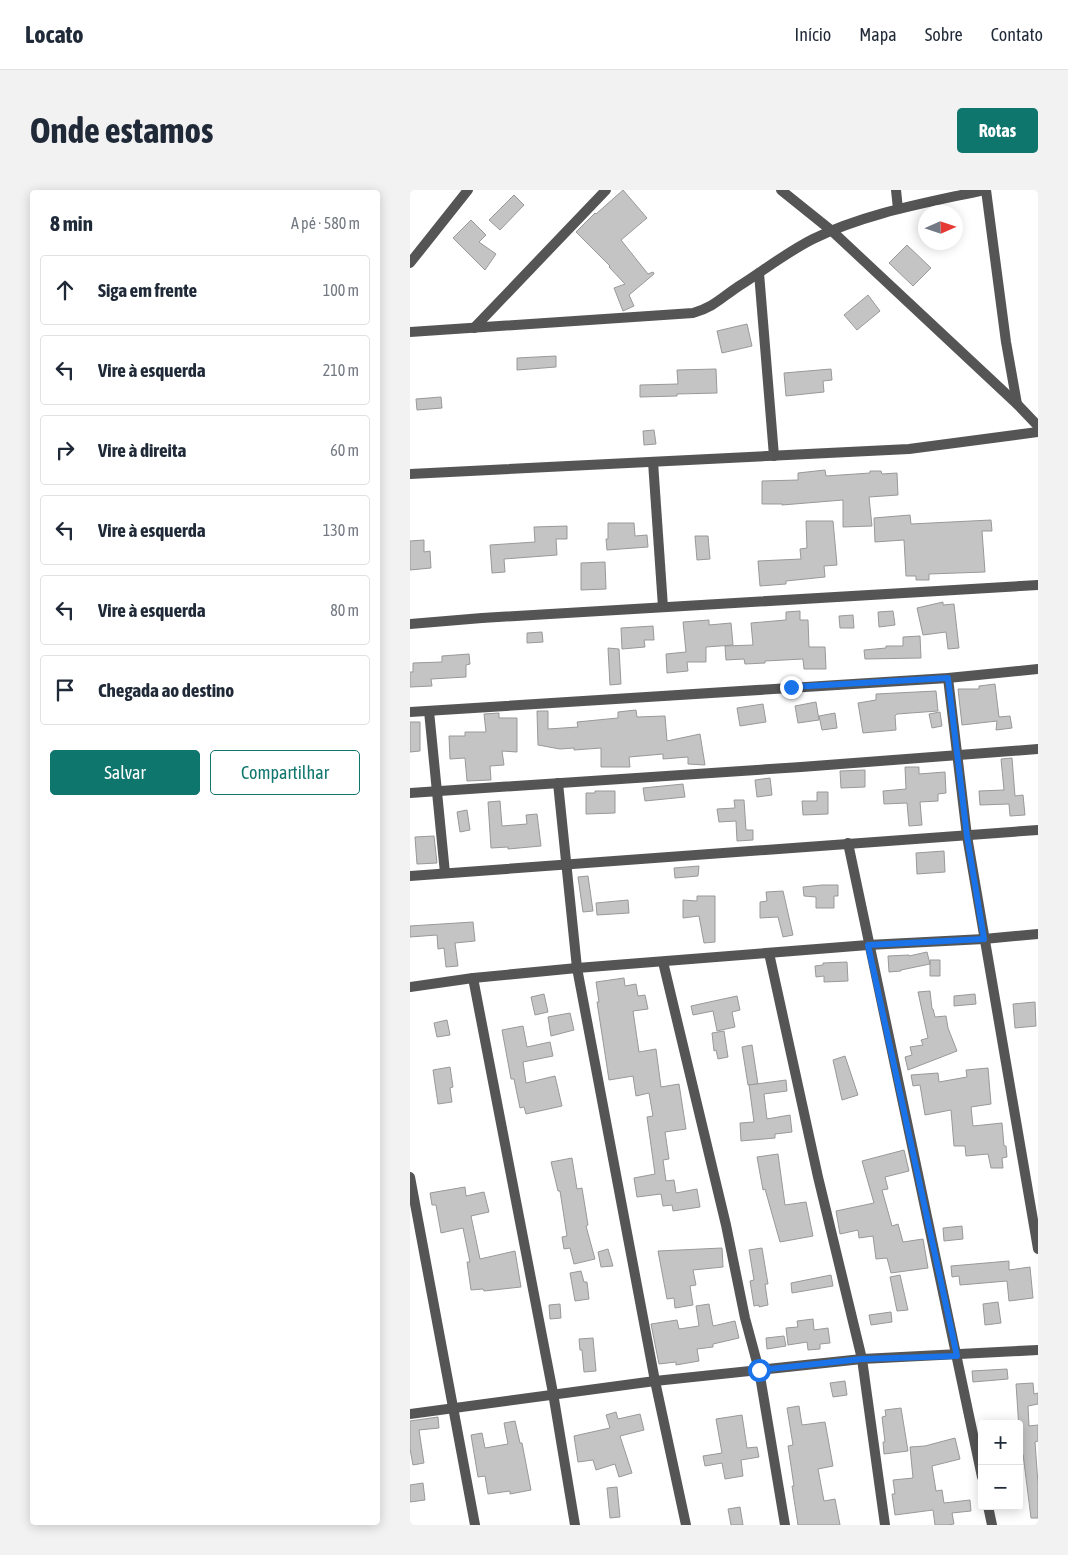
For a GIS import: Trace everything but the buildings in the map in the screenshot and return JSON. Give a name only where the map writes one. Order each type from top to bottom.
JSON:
[{"type":"street","points":[[410,263],[468,190]]},
{"type":"street","points":[[474,328],[606,190]]},
{"type":"street","points":[[896,190],[898,209]]},
{"type":"street","points":[[410,332],[693,313],[709,308],[811,240],[845,224],[898,209],[985,190],[1006,342],[1017,404]]},
{"type":"street","points":[[785,192],[832,231],[1017,404],[1038,426]]},
{"type":"street","points":[[759,273],[774,456]]},
{"type":"street","points":[[410,474],[909,450],[1038,432]]},
{"type":"street","points":[[653,462],[663,607]]},
{"type":"street","points":[[410,624],[482,618],[1038,585]]},
{"type":"street","points":[[410,712],[948,678],[1038,669]]},
{"type":"street","points":[[948,678],[967,836],[1038,1249]]},
{"type":"street","points":[[429,711],[445,873]]},
{"type":"street","points":[[410,793],[1038,749]]},
{"type":"street","points":[[558,783],[577,968],[655,1381],[686,1525]]},
{"type":"street","points":[[410,876],[1038,830]]},
{"type":"street","points":[[848,843],[868,945],[980,1465]]},
{"type":"street","points":[[410,987],[473,978],[577,968],[868,945],[984,939],[1038,934]]},
{"type":"street","points":[[769,953],[818,1177],[862,1359],[885,1525]]},
{"type":"street","points":[[663,962],[726,1225],[745,1318],[759,1370],[785,1525]]},
{"type":"street","points":[[473,978],[553,1393],[575,1525]]},
{"type":"street","points":[[410,1176],[475,1525]]},
{"type":"street","points":[[410,1414],[553,1393],[862,1359],[957,1356],[1038,1350]]},
{"type":"street","points":[[989,1510],[992,1525]]},
{"type":"route","points":[[759,1370],[862,1359],[957,1356],[868,945],[984,939],[967,836],[948,678],[791,687]]}]
